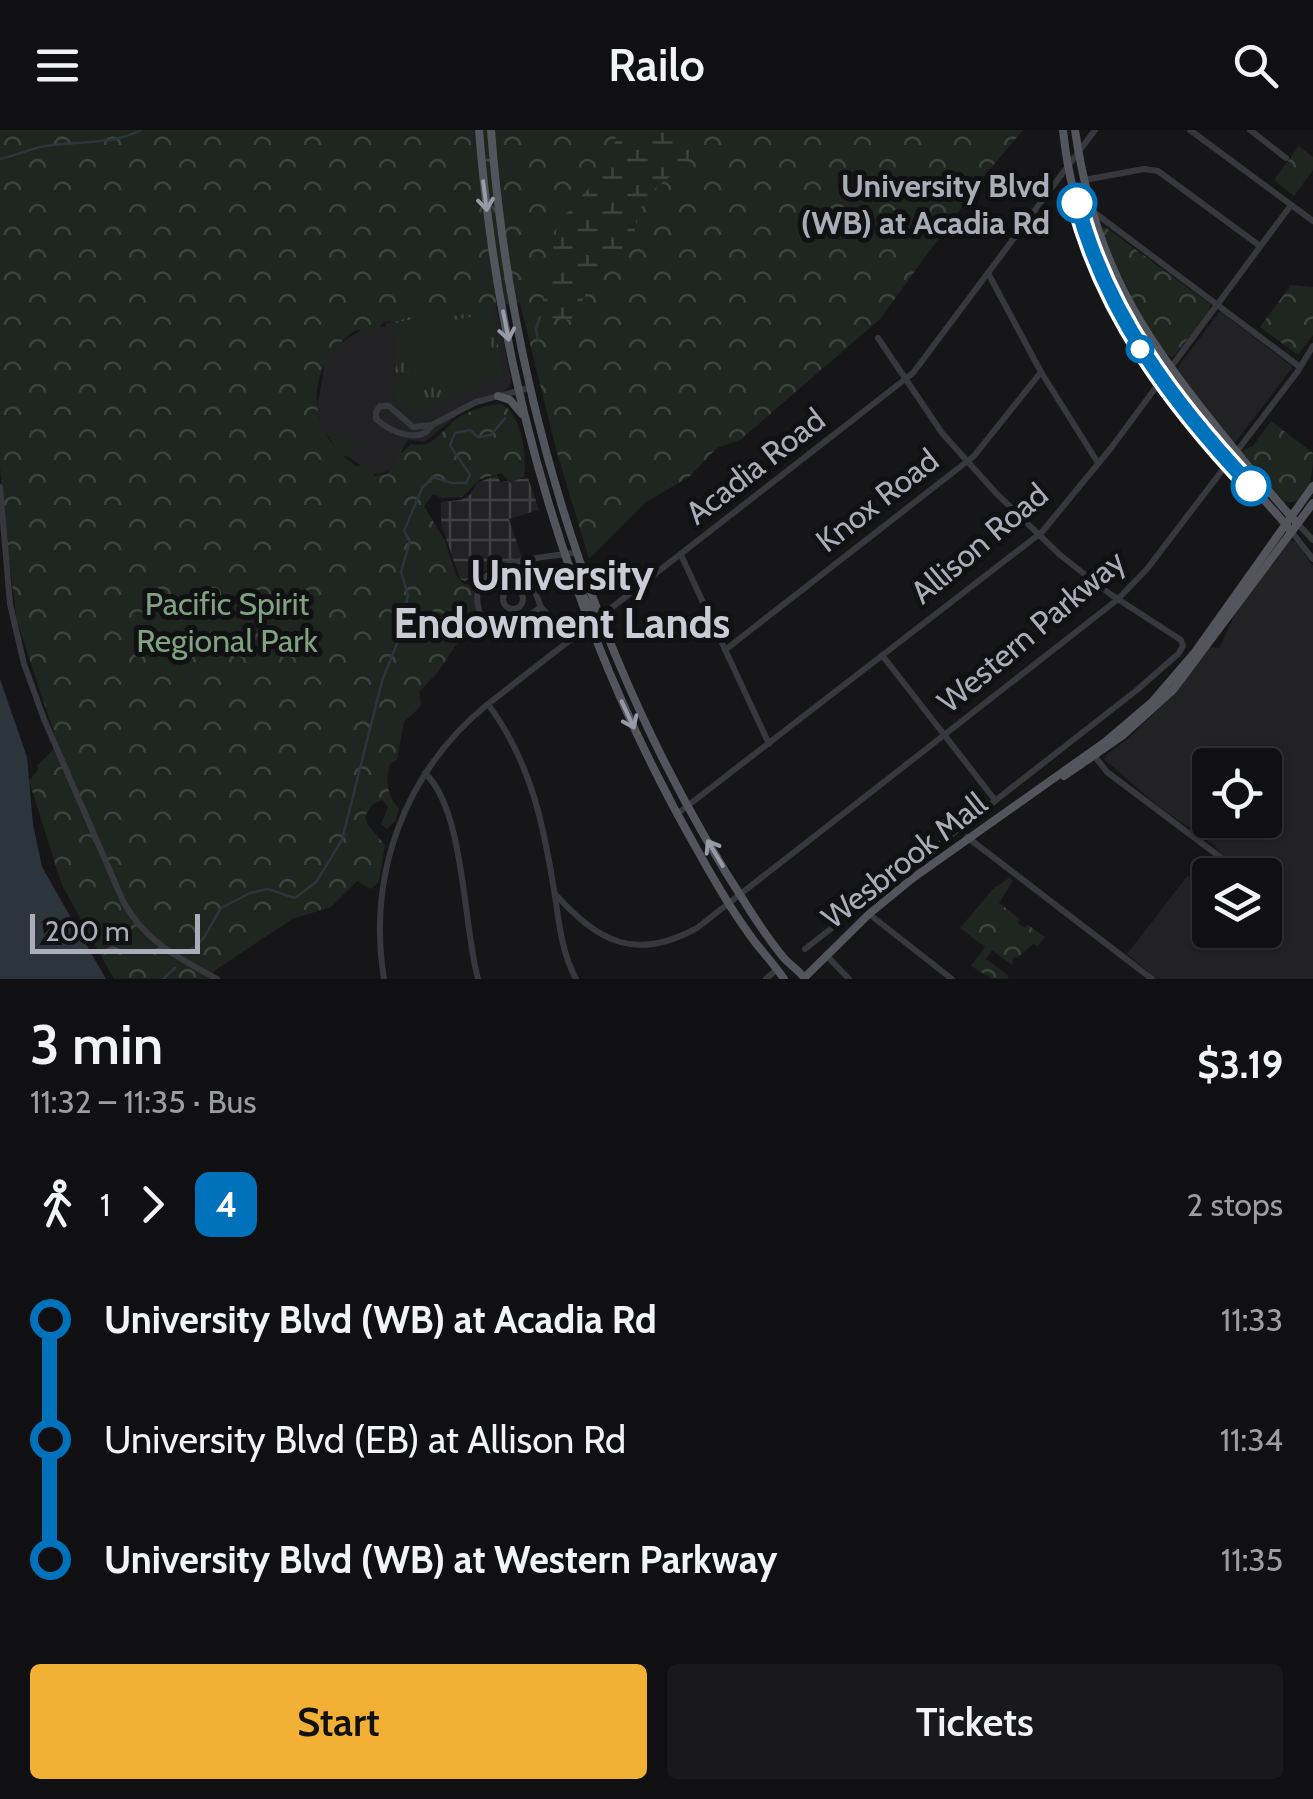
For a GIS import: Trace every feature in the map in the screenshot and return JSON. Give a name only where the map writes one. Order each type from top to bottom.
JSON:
[{"type":"main road","points":[[479,130],[494,262],[518,390],[589,626],[677,814],[728,904],[785,979]]},
{"type":"main road","points":[[491,130],[508,283],[529,388],[600,617],[688,807],[768,937],[802,975]]},
{"type":"main road","points":[[1063,130],[1088,244],[1109,294],[1162,379],[1228,461],[1291,524]]},
{"type":"main road","points":[[1076,130],[1091,210],[1124,294],[1144,332],[1291,524]]},
{"type":"main road","points":[[498,396],[510,400],[524,417]]},
{"type":"main road","name":"Wesbrook Mall","points":[[785,979],[790,972],[802,975],[869,914],[968,838],[1025,798],[1044,790],[1173,690],[1291,524],[1313,486]]},
{"type":"main road","name":"Wesbrook Mall","points":[[1291,524],[1313,503]]},
{"type":"main road","points":[[571,574],[591,612],[600,617]]},
{"type":"street","name":"Acadia Road","points":[[384,979],[380,923],[385,868],[396,830],[425,773],[457,732],[905,381],[1095,130]]},
{"type":"street","points":[[1190,130],[1313,221]]},
{"type":"street","points":[[1250,130],[1286,158]]},
{"type":"street","points":[[1084,180],[1158,170],[1260,246]]},
{"type":"street","points":[[1077,203],[1300,367]]},
{"type":"street","name":"Allison Road","points":[[677,814],[1038,535],[1171,368],[1290,204]]},
{"type":"street","points":[[988,273],[1041,372],[1098,463]]},
{"type":"street","points":[[805,948],[1182,651],[1181,640],[1117,600],[1038,535],[967,462],[905,381],[878,338]]},
{"type":"street","name":"Western Parkway","points":[[555,894],[582,924],[596,933],[612,941],[639,946],[678,938],[728,904],[1117,600],[1147,568],[1313,346]]},
{"type":"street","name":"Knox Road","points":[[725,650],[967,462],[992,437],[1041,372]]},
{"type":"street","points":[[412,431],[389,406],[380,406],[376,412],[376,420],[382,426],[412,431],[476,402],[529,388]]},
{"type":"street","points":[[0,487],[10,604],[24,664],[44,720],[123,901],[148,936],[217,979]]},
{"type":"street","points":[[1291,524],[1313,540]]},
{"type":"street","points":[[1291,524],[1313,559]]},
{"type":"street","points":[[541,607],[505,632],[484,621],[478,608],[478,594],[482,582],[501,567],[578,552]]},
{"type":"street","points":[[681,555],[768,744]]},
{"type":"street","points":[[523,562],[541,607],[571,640]]},
{"type":"street","points":[[522,603],[541,607]]},
{"type":"street","points":[[882,655],[994,800]]},
{"type":"street","points":[[488,704],[516,747],[536,795],[563,946],[576,979]]},
{"type":"street","points":[[1092,754],[1106,772],[1221,858]]},
{"type":"street","points":[[425,773],[444,804],[453,833],[478,979]]},
{"type":"street","points":[[968,838],[1152,979]]},
{"type":"street","points":[[869,914],[952,979]]},
{"type":"street","points":[[826,954],[848,979]]},
{"type":"street","points":[[766,979],[778,969]]},
{"type":"street","points":[[1132,979],[1139,969]]},
{"type":"shaded area","points":[[496,305],[510,386],[497,398],[462,411],[425,442],[408,440],[384,473],[373,474],[342,453],[323,430],[317,409],[325,362],[337,345],[361,330],[386,323]]},
{"type":"shaded area","points":[[1220,311],[1293,367],[1234,444],[1176,370]]},
{"type":"shaded area","points":[[497,475],[500,482],[528,478],[539,510],[509,519],[523,561],[465,581],[460,579],[441,524],[441,502],[461,500],[470,495],[477,483]]},
{"type":"shaded area","points":[[1290,540],[1297,543],[1313,566],[1313,979],[1157,979],[1127,954],[1188,875],[1192,878],[1192,948],[1282,948],[1282,858],[1224,858],[1204,838],[1282,838],[1282,748],[1192,748],[1192,830],[1104,759],[1174,694],[1210,647],[1219,648],[1240,604]]},
{"type":"shaded area","points":[[0,679],[27,757],[33,824],[42,867],[106,979],[0,979]]},
{"type":"green space","name":"Pacific Spirit Regional Park","points":[[0,130],[1023,130],[985,175],[880,319],[740,440],[717,448],[689,477],[646,502],[589,559],[556,449],[520,303],[438,319],[409,316],[383,322],[376,333],[369,335],[358,329],[343,340],[323,368],[318,384],[319,417],[325,433],[336,448],[330,439],[336,434],[361,445],[347,457],[342,455],[356,466],[367,466],[375,476],[387,474],[400,451],[411,444],[432,441],[470,411],[502,404],[519,427],[524,477],[510,483],[502,473],[480,479],[462,497],[442,498],[433,494],[424,506],[445,541],[456,575],[474,590],[479,633],[458,642],[419,692],[421,706],[404,722],[397,760],[390,764],[388,777],[388,788],[399,809],[396,820],[387,829],[381,824],[388,807],[382,800],[373,804],[365,816],[385,845],[379,882],[371,889],[357,881],[331,907],[292,919],[214,971],[211,979],[114,979],[62,885],[29,781],[37,766],[58,745],[17,621],[6,537],[0,467]]},
{"type":"green space","points":[[616,130],[699,130],[685,164],[644,202],[628,247],[589,271],[585,296],[571,320],[540,317],[557,227],[613,164]]},
{"type":"green space","points":[[1299,146],[1313,157],[1313,170],[1294,196],[1274,180]]},
{"type":"green space","points":[[1104,226],[1210,304],[1209,312],[1173,357],[1164,355],[1118,274],[1101,229]]},
{"type":"green space","points":[[1291,285],[1313,287],[1313,335],[1298,355],[1260,327]]},
{"type":"green space","points":[[490,303],[501,375],[414,414],[397,404],[391,387],[397,363],[392,320]]},
{"type":"green space","points":[[440,314],[442,348],[429,364],[407,373],[398,322]]},
{"type":"green space","points":[[485,314],[497,374],[456,382],[444,322]]},
{"type":"green space","points":[[1271,421],[1313,453],[1311,480],[1298,500],[1281,501],[1241,451],[1253,446]]},
{"type":"green space","points":[[1009,878],[1013,881],[999,903],[1020,919],[1018,923],[1024,928],[1028,925],[1045,937],[1038,946],[1033,944],[1017,958],[1014,956],[1012,965],[992,950],[986,959],[1009,976],[992,979],[971,966],[985,947],[960,928],[993,889]]},
{"type":"waterway","points":[[0,159],[40,147],[106,141],[141,130]]},
{"type":"waterway","points":[[538,340],[540,317]]},
{"type":"waterway","points":[[188,952],[203,939],[221,908],[250,893],[268,889],[295,898],[316,882],[342,840],[408,595],[401,572],[410,541],[404,531],[422,488],[433,477],[466,483],[470,475],[450,445],[455,433],[470,430],[478,437],[491,435],[505,418]]},
{"type":"waterway","points":[[163,979],[175,968]]},
{"type":"bus line","name":"4","points":[[1077,203],[1095,262],[1126,326],[1209,440],[1251,486]]},
{"type":"place","name":"University Blvd (WB) at Acadia Rd","points":[[1077,203]]},
{"type":"district","name":"University Endowment Lands","points":[[562,599]]}]
